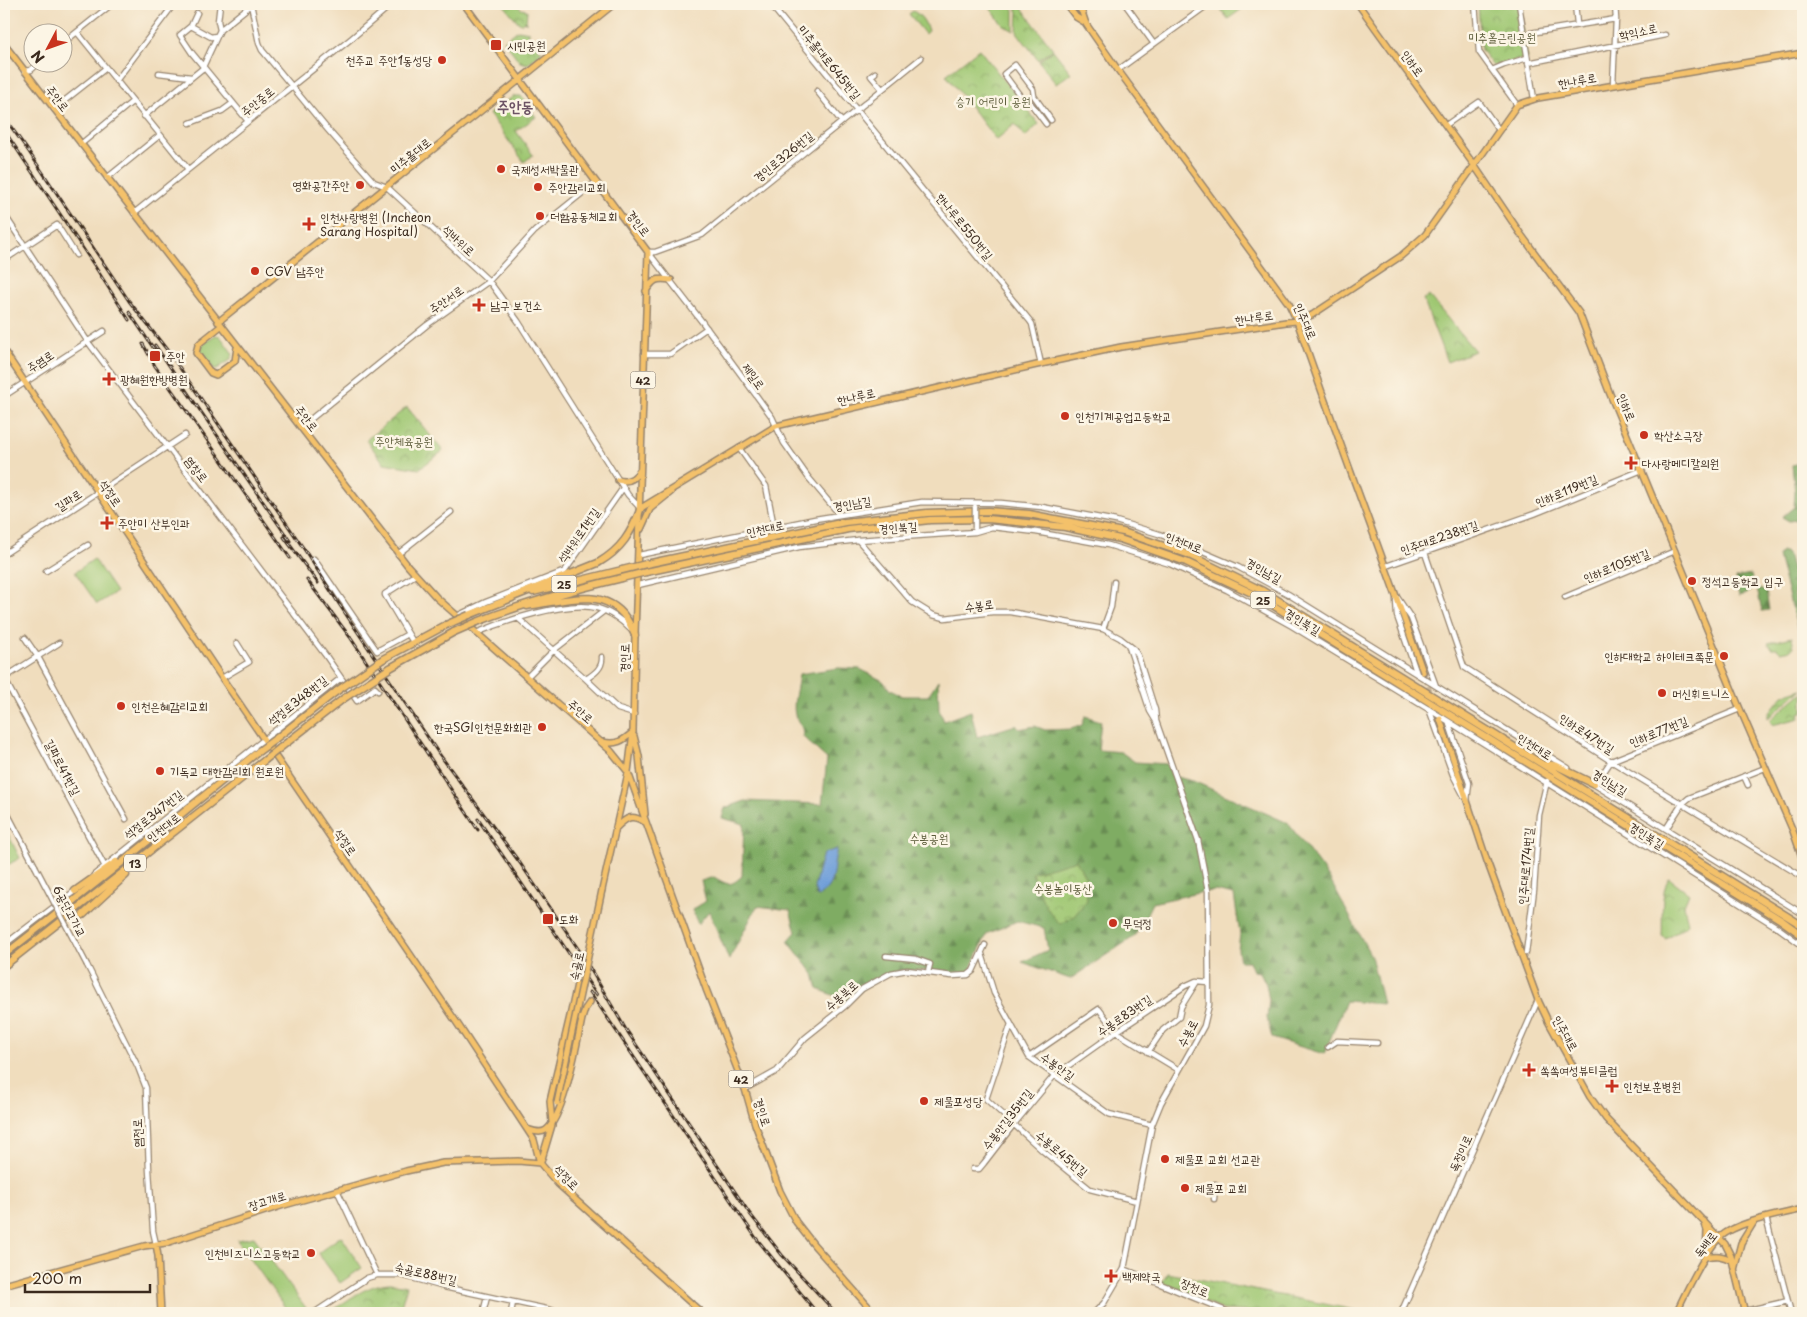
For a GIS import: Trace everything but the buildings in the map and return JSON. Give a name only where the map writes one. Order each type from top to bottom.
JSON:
[{"type":"highway","points":[[508,599],[598,563],[610,556],[631,531],[640,508]]},
{"type":"highway","name":"인천대로","points":[[4,956],[259,751],[337,691],[383,659],[446,625],[508,599],[646,564],[845,522],[927,512],[988,511],[1029,514],[1123,532],[1187,554],[1263,591],[1803,926]]},
{"type":"highway","name":"인천대로","points":[[4,966],[343,700],[390,668],[454,632],[511,608],[557,593],[646,572],[848,529],[930,520],[998,520],[1065,527],[1120,539],[1186,562],[1258,596],[1781,920],[1803,936]]},
{"type":"highway","points":[[511,608],[577,598],[605,600],[616,607],[627,618],[635,635]]},
{"type":"highway","points":[[1538,761],[1556,766],[1594,785]]},
{"type":"highway","points":[[75,891],[126,854],[150,840]]},
{"type":"highway","points":[[83,915],[155,848]]},
{"type":"main road","name":"경인로","points":[[464,4],[648,252],[634,714],[628,772],[671,886],[706,989],[745,1090],[755,1124],[777,1183],[796,1222],[874,1313]]},
{"type":"main road","name":"미추홀대로","points":[[220,324],[519,79],[614,4]]},
{"type":"main road","name":"인주대로","points":[[1066,4],[1086,24]]},
{"type":"main road","name":"인주대로","points":[[1076,4],[1082,12],[1086,24],[1118,70],[1289,304],[1297,321],[1423,672]]},
{"type":"main road","name":"인하로","points":[[1358,4],[1579,314],[1740,709],[1793,831],[1803,860]]},
{"type":"main road","name":"주안로","points":[[4,44],[22,68]]},
{"type":"main road","name":"한나루로","points":[[640,508],[776,426],[1121,347],[1297,321],[1312,315],[1415,245],[1432,225],[1517,105],[1534,99],[1613,84],[1803,53]]},
{"type":"main road","name":"주안로","points":[[25,72],[415,575],[457,616],[611,751],[628,772]]},
{"type":"main road","points":[[646,291],[653,280],[660,278],[670,280]]},
{"type":"main road","points":[[220,324],[201,342],[196,349],[196,355],[211,373],[216,375],[236,361],[237,346]]},
{"type":"main road","name":"석정로","points":[[4,351],[534,1140],[540,1163],[558,1184],[702,1313]]},
{"type":"main road","points":[[618,480],[630,481],[637,476],[641,468]]},
{"type":"main road","points":[[640,534],[650,509],[681,484]]},
{"type":"main road","name":"인주대로","points":[[1440,719],[1467,801],[1523,953],[1524,962],[1538,1000],[1590,1097],[1606,1120],[1725,1244],[1732,1261],[1745,1312]]},
{"type":"main road","points":[[600,742],[612,744],[625,739],[633,732],[639,756],[646,822]]},
{"type":"main road","name":"숙골로","points":[[540,1163],[557,1103],[628,772]]},
{"type":"main road","points":[[616,828],[625,819],[631,817],[646,822]]},
{"type":"main road","points":[[552,1122],[550,1101],[577,984]]},
{"type":"main road","points":[[526,1128],[534,1132],[544,1131],[562,1105],[582,1019],[585,1009],[590,1002]]},
{"type":"main road","points":[[570,1016],[582,1019]]},
{"type":"main road","name":"장고개로","points":[[4,1285],[144,1246],[166,1243],[281,1206],[406,1171],[443,1163],[518,1161],[540,1163]]},
{"type":"main road","name":"독배로","points":[[1676,1313],[1706,1257],[1720,1237],[1736,1228],[1803,1208]]},
{"type":"main road","points":[[1704,1220],[1707,1230],[1706,1257],[1725,1256],[1732,1261]]},
{"type":"main road","points":[[1734,1270],[1741,1244],[1754,1222]]},
{"type":"main road","name":"염전로","points":[[156,1244],[161,1313]]},
{"type":"street","points":[[72,36],[112,4]]},
{"type":"street","points":[[116,81],[174,4]]},
{"type":"street","points":[[220,4],[218,21],[220,30]]},
{"type":"street","points":[[144,116],[203,67],[220,30],[251,4]]},
{"type":"street","name":"석바위로","points":[[251,4],[262,50],[374,182],[387,187],[489,281],[518,321],[623,488],[640,508]]},
{"type":"street","name":"주안중로","points":[[134,212],[392,4]]},
{"type":"street","name":"미추홀대로645번길","points":[[770,4],[856,110]]},
{"type":"street","points":[[1132,4],[1126,6],[1154,44]]},
{"type":"street","points":[[1118,70],[1209,4]]},
{"type":"street","points":[[1475,4],[1479,52],[1517,105]]},
{"type":"street","points":[[1519,4],[1534,99]]},
{"type":"street","points":[[1575,4],[1577,24]]},
{"type":"street","name":"학익소로","points":[[1613,84],[1615,4]]},
{"type":"street","points":[[197,14],[191,26],[180,35],[203,67],[248,121]]},
{"type":"street","points":[[1524,34],[1616,18]]},
{"type":"street","points":[[191,26],[211,37],[216,36]]},
{"type":"street","points":[[77,32],[188,169]]},
{"type":"street","name":"학익소로","points":[[1614,46],[1665,35]]},
{"type":"street","points":[[1492,70],[1511,63],[1614,46]]},
{"type":"street","name":"경인로326번길","points":[[648,252],[655,252],[702,235],[921,58]]},
{"type":"street","points":[[1046,124],[1028,100],[1021,97],[1004,74],[1016,65],[1033,88],[1034,96],[1051,120]]},
{"type":"street","points":[[54,109],[106,68]]},
{"type":"street","points":[[30,78],[31,72]]},
{"type":"street","points":[[875,72],[871,76],[882,89]]},
{"type":"street","points":[[159,73],[191,77]]},
{"type":"street","points":[[816,90],[842,122]]},
{"type":"street","points":[[81,144],[133,101]]},
{"type":"street","points":[[1446,125],[1479,102],[1499,130]]},
{"type":"street","points":[[190,123],[222,111],[233,103]]},
{"type":"street","name":"한나루로550번길","points":[[856,110],[1030,321],[1041,364]]},
{"type":"street","points":[[107,178],[160,135]]},
{"type":"street","name":"주안서로","points":[[301,427],[427,325],[489,281],[536,231],[596,182]]},
{"type":"street","name":"염창로","points":[[4,214],[88,342],[358,701],[375,688],[378,691]]},
{"type":"street","points":[[4,260],[57,225],[76,256]]},
{"type":"street","name":"제일로","points":[[648,252],[707,328],[772,417],[784,443],[808,477],[839,514]]},
{"type":"street","points":[[644,354],[670,354],[707,328]]},
{"type":"street","name":"주염로","points":[[4,396],[104,331]]},
{"type":"street","name":"길파로","points":[[4,554],[185,435]]},
{"type":"street","points":[[739,448],[766,486],[774,527]]},
{"type":"street","name":"인하로119번길","points":[[1498,528],[1642,470]]},
{"type":"street","name":"석바위로1번길","points":[[457,616],[564,571],[623,488]]},
{"type":"street","name":"경인남길","points":[[639,556],[839,514],[922,502],[976,505],[1003,504],[1061,510],[1116,521],[1159,534],[1246,571],[1288,594],[1803,914]]},
{"type":"street","points":[[975,530],[976,505]]},
{"type":"street","points":[[398,554],[451,512]]},
{"type":"street","name":"경인북길","points":[[638,585],[798,547],[992,527],[1036,532],[1108,545],[1170,564],[1227,590],[1292,626],[1429,709],[1777,927],[1803,946]]},
{"type":"street","name":"인주대로238번길","points":[[1386,566],[1498,528]]},
{"type":"street","name":"수봉로","points":[[858,540],[912,602],[933,615],[945,618],[992,612],[1010,612],[1103,629],[1134,648],[1155,710],[1156,721],[1199,848],[1208,891],[1209,1006],[1204,1026],[1179,1070],[1152,1125],[1124,1269],[1104,1303],[1094,1313]]},
{"type":"street","points":[[46,572],[88,545]]},
{"type":"street","name":"인하로105번길","points":[[1565,597],[1675,551]]},
{"type":"street","name":"인하로47번길","points":[[1425,553],[1464,667],[1611,761],[1803,877]]},
{"type":"street","points":[[314,559],[377,651],[408,634]]},
{"type":"street","points":[[413,642],[385,594],[415,575]]},
{"type":"street","points":[[1103,629],[1112,599],[1114,582]]},
{"type":"street","points":[[1396,596],[1397,616],[1417,674]]},
{"type":"street","points":[[1396,596],[1411,618],[1437,687]]},
{"type":"street","points":[[476,633],[520,618],[579,607],[597,608],[604,611],[627,626],[635,635]]},
{"type":"street","points":[[527,677],[554,650],[604,611]]},
{"type":"street","points":[[520,618],[618,709],[634,714]]},
{"type":"street","points":[[25,638],[38,657],[126,819]]},
{"type":"street","points":[[4,678],[59,643]]},
{"type":"street","points":[[222,678],[250,662],[237,643]]},
{"type":"street","points":[[586,679],[603,663],[602,657]]},
{"type":"street","name":"길파로41번길","points":[[4,678],[104,865]]},
{"type":"street","name":"석정로348번길","points":[[264,738],[341,678]]},
{"type":"street","points":[[1429,709],[1453,775],[1467,801]]},
{"type":"street","name":"인하로77번길","points":[[1611,761],[1740,709]]},
{"type":"street","points":[[1448,721],[1469,783],[1467,801]]},
{"type":"street","name":"석정로347번길","points":[[4,945],[54,905],[75,891],[104,865],[264,738]]},
{"type":"street","points":[[1594,785],[1611,761]]},
{"type":"street","points":[[1666,829],[1682,804],[1689,798],[1765,768]]},
{"type":"street","points":[[1744,776],[1748,785]]},
{"type":"street","name":"인주대로174번길","points":[[1523,953],[1534,890],[1539,815],[1546,783]]},
{"type":"street","name":"6공단고가교","points":[[4,807],[87,965]]},
{"type":"street","name":"수봉북로","points":[[745,1090],[777,1071],[805,1038],[845,1006],[862,988],[890,973],[907,970],[952,976],[968,975],[973,971],[985,945]]},
{"type":"street","name":"수봉안길","points":[[982,953],[994,993],[1029,1057],[1109,1114],[1152,1125]]},
{"type":"street","points":[[886,956],[916,958],[930,964],[928,972]]},
{"type":"street","name":"염전로","points":[[87,965],[138,1067],[146,1088],[153,1231],[156,1244]]},
{"type":"street","points":[[1148,1052],[1162,1030],[1179,1017],[1181,1007],[1196,981],[1208,982]]},
{"type":"street","name":"수봉로83번길","points":[[1054,1076],[1116,1032],[1185,986],[1196,981]]},
{"type":"street","name":"독정이로","points":[[1401,1313],[1538,1000]]},
{"type":"street","points":[[1029,1057],[1099,1008],[1116,1032],[1179,1070]]},
{"type":"street","name":"수봉로45번길","points":[[1011,1024],[986,1099],[1044,1152],[1090,1189],[1137,1201]]},
{"type":"street","points":[[1328,1047],[1337,1041],[1377,1043]]},
{"type":"street","name":"수봉안길35번길","points":[[973,1169],[979,1169],[1054,1076]]},
{"type":"street","points":[[1214,1200],[1215,1184]]},
{"type":"street","points":[[337,1190],[377,1275]]},
{"type":"street","points":[[1766,1218],[1791,1313]]},
{"type":"street","name":"장천로","points":[[1124,1269],[1231,1313]]},
{"type":"street","name":"숙골로88번길","points":[[314,1313],[367,1278],[377,1275],[401,1275],[559,1313]]},
{"type":"street","points":[[483,1313],[487,1297]]},
{"type":"street","points":[[1745,1312],[1788,1301]]},
{"type":"street","points":[[511,1313],[513,1302]]},
{"type":"green space","points":[[503,4],[517,4],[521,9],[527,10],[526,23],[524,21],[519,23]]},
{"type":"green space","points":[[987,4],[1011,4],[1014,10],[1014,31],[1003,25]]},
{"type":"green space","points":[[1014,4],[1019,4],[1053,49],[1038,60],[1017,32],[1018,12]]},
{"type":"green space","points":[[1217,4],[1249,4],[1228,19]]},
{"type":"green space","name":"미추홀근린공원","points":[[1478,4],[1519,4],[1527,58],[1493,66],[1481,50]]},
{"type":"green space","points":[[913,11],[924,22],[928,31],[925,34],[909,14]]},
{"type":"green space","points":[[518,30],[529,32],[528,43],[535,44],[542,52],[528,64],[520,62],[504,41]]},
{"type":"green space","name":"승기 어린이 공원","points":[[979,49],[1039,124],[1025,137],[1015,124],[996,140],[946,75]]},
{"type":"green space","points":[[1053,50],[1071,73],[1056,84],[1039,61]]},
{"type":"green space","points":[[514,96],[521,96],[536,117],[516,131],[533,155],[524,162],[489,114]]},
{"type":"green space","points":[[1429,296],[1475,351],[1447,362],[1423,299]]},
{"type":"green space","points":[[215,335],[220,336],[233,354],[230,360],[217,369],[214,369],[200,349],[202,345]]},
{"type":"green space","name":"주안체육공원","points":[[407,407],[443,451],[419,469],[384,463],[366,440]]},
{"type":"green space","points":[[1803,462],[1803,519],[1789,521],[1782,517],[1794,507],[1795,492],[1792,465]]},
{"type":"green space","points":[[1781,552],[1785,552],[1789,557],[1794,576],[1803,574],[1803,592],[1794,590],[1794,594],[1798,609],[1800,610],[1798,595],[1803,594],[1803,630],[1797,627],[1778,556]]},
{"type":"green space","points":[[94,559],[116,592],[97,604],[75,572]]},
{"type":"green space","points":[[1751,575],[1753,584],[1747,594],[1739,596],[1735,578]]},
{"type":"green space","points":[[1757,589],[1766,591],[1769,610],[1762,611]]},
{"type":"green space","points":[[1792,637],[1794,647],[1791,650],[1781,652],[1777,648],[1772,648],[1768,643]]},
{"type":"green space","name":"수봉공원","points":[[838,668],[860,669],[883,681],[890,690],[902,696],[928,696],[938,680],[939,709],[944,721],[971,711],[977,737],[1016,725],[1019,729],[1035,726],[1045,730],[1071,729],[1082,725],[1085,716],[1101,721],[1098,750],[1121,752],[1135,762],[1167,764],[1172,776],[1193,781],[1288,823],[1329,878],[1371,956],[1383,1004],[1346,1001],[1324,1054],[1272,1038],[1267,1018],[1269,1000],[1266,984],[1260,972],[1253,971],[1249,961],[1240,961],[1238,950],[1240,934],[1234,895],[1215,891],[1152,903],[1139,930],[1132,938],[1070,979],[1022,962],[1048,950],[1044,928],[1017,921],[987,934],[968,975],[929,971],[898,971],[879,978],[847,1001],[818,989],[814,974],[788,941],[796,932],[790,910],[757,906],[729,960],[709,911],[698,924],[692,910],[706,901],[701,881],[714,877],[729,884],[742,876],[744,824],[722,818],[725,808],[745,801],[822,804],[827,759],[803,737],[802,728],[795,715],[795,700],[799,674]]},
{"type":"green space","points":[[1802,689],[1768,718],[1768,714],[1783,695]]},
{"type":"green space","points":[[1803,692],[1803,712],[1799,713],[1800,718],[1772,725],[1770,720]]},
{"type":"green space","points":[[4,826],[20,858],[4,867]]},
{"type":"green space","name":"수봉놀이동산","points":[[1076,860],[1085,877],[1087,900],[1074,916],[1060,924],[1047,907],[1032,873]]},
{"type":"green space","points":[[1669,878],[1689,893],[1684,905],[1688,924],[1666,939],[1662,936],[1662,906],[1664,890]]},
{"type":"green space","points":[[341,1236],[362,1268],[340,1283],[318,1253]]},
{"type":"green space","points":[[254,1237],[306,1308],[302,1312],[301,1310],[297,1313],[289,1313],[237,1240]]},
{"type":"green space","points":[[1168,1273],[1370,1313],[1272,1313],[1223,1310],[1161,1284]]},
{"type":"green space","points":[[390,1283],[407,1286],[399,1313],[329,1313],[350,1298],[373,1286]]},
{"type":"water","points":[[837,849],[831,881],[824,892],[817,897],[814,887],[822,857],[825,853]]},
{"type":"tunnel","points":[[1423,672],[1432,697]]},
{"type":"railway","points":[[4,117],[129,301],[171,355],[304,549],[437,751],[520,863],[581,953],[625,1028],[750,1214],[782,1255],[836,1313]]},
{"type":"railway","points":[[4,130],[129,320]]},
{"type":"railway","points":[[129,312],[156,352]]},
{"type":"railway","points":[[143,344],[155,366],[290,558]]},
{"type":"railway","points":[[155,345],[290,541]]},
{"type":"railway","points":[[284,537],[318,583]]},
{"type":"railway","points":[[307,580],[350,637],[478,830]]},
{"type":"railway","points":[[478,819],[597,995]]},
{"type":"railway","points":[[590,992],[756,1238],[817,1313]]},
{"type":"place","name":"시민공원","points":[[496,45]]},
{"type":"place","name":"천주교 주안1동성당","points":[[442,60]]},
{"type":"place","name":"국제성서박물관","points":[[501,169]]},
{"type":"place","name":"영화공간주안","points":[[360,185]]},
{"type":"place","name":"주안감리교회","points":[[538,187]]},
{"type":"place","name":"더함공동체교회","points":[[540,216]]},
{"type":"place","name":"인천사랑병원 (Incheon Sarang Hospital)","points":[[309,224]]},
{"type":"place","name":"CGV 남주안","points":[[255,271]]},
{"type":"place","name":"남구 보건소","points":[[479,305]]},
{"type":"place","name":"주안","points":[[155,356]]},
{"type":"place","name":"광혜원한방병원","points":[[109,379]]},
{"type":"place","name":"인천기계공업고등학교","points":[[1065,416]]},
{"type":"place","name":"학산소극장","points":[[1644,435]]},
{"type":"place","name":"다사랑메디칼의원","points":[[1631,463]]},
{"type":"place","name":"주안미 산부인과","points":[[107,523]]},
{"type":"place","name":"정석고등학교 입구","points":[[1692,581]]},
{"type":"place","name":"인하대학교 하이테크쪽문","points":[[1724,656]]},
{"type":"place","name":"머신휘트니스","points":[[1662,693]]},
{"type":"place","name":"인천은혜감리교회","points":[[121,706]]},
{"type":"place","name":"한국SGI인천문화회관","points":[[542,727]]},
{"type":"place","name":"기독교 대한감리회 원로원","points":[[160,771]]},
{"type":"place","name":"도화","points":[[548,919]]},
{"type":"place","name":"무덕정","points":[[1113,923]]},
{"type":"place","name":"쏙쏙여성뷰티클럽","points":[[1529,1070]]},
{"type":"place","name":"인천보훈병원","points":[[1612,1086]]},
{"type":"place","name":"제물포성당","points":[[924,1101]]},
{"type":"place","name":"제물포 교회 선교관","points":[[1165,1159]]},
{"type":"place","name":"제물포 교회","points":[[1185,1188]]},
{"type":"place","name":"인천비즈니스고등학교","points":[[311,1253]]},
{"type":"place","name":"백제약국","points":[[1111,1276]]},
{"type":"district","name":"주안동","points":[[515,105]]}]
